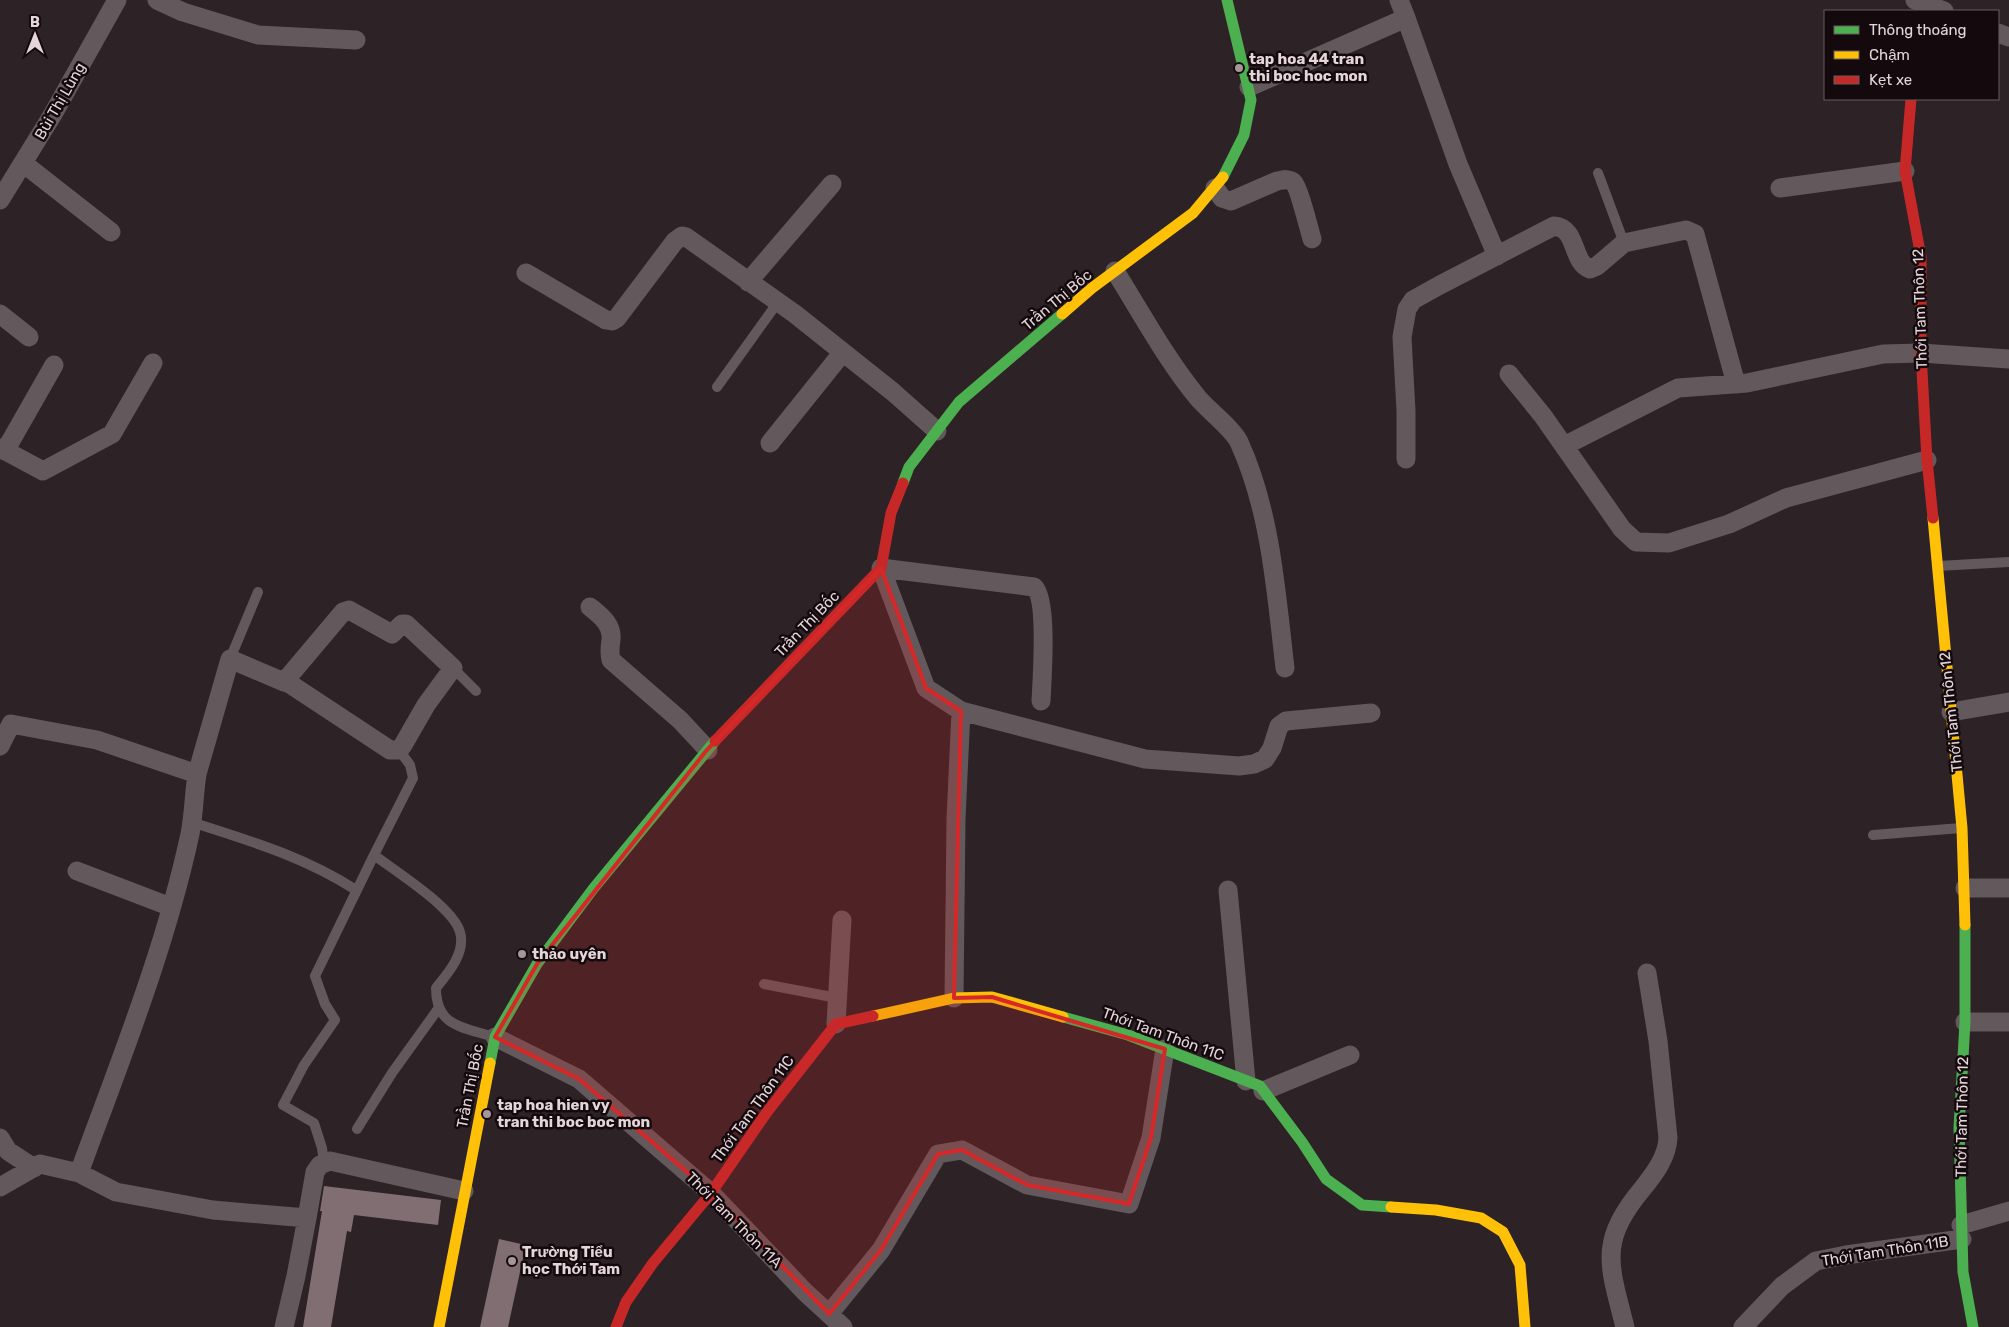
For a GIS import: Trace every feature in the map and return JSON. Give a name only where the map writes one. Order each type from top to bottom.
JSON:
[{"type":"street","name":"Bùi Thị Lùng","points":[[0,200],[53,114],[117,0]]},
{"type":"street","points":[[157,0],[182,12],[258,35],[356,40]]},
{"type":"street","name":"Trần Thị Bốc","points":[[439,1327],[495,1037],[536,964],[594,889],[708,750],[881,568],[891,513],[910,467],[959,402],[1092,288],[1193,213],[1227,172],[1244,135],[1251,100],[1227,0]]},
{"type":"street","points":[[1399,0],[1458,164],[1497,256]]},
{"type":"street","points":[[1918,4],[1940,10]]},
{"type":"street","points":[[1249,87],[1406,18]]},
{"type":"street","name":"Thới Tam Thôn 12","points":[[1911,100],[1905,170],[1921,258],[1921,353],[1927,460],[1962,828],[1965,888],[1965,1022],[1959,1128],[1964,1272],[1973,1327]]},
{"type":"street","points":[[23,163],[111,232]]},
{"type":"street","points":[[1780,188],[1905,170]]},
{"type":"street","points":[[1215,188],[1222,198],[1231,201],[1277,181],[1285,180],[1292,182],[1297,190],[1312,239]]},
{"type":"street","points":[[748,282],[832,184]]},
{"type":"street","points":[[1406,459],[1406,411],[1402,337],[1407,309],[1413,300],[1554,226],[1563,228],[1568,232],[1585,268],[1590,269],[1602,263],[1624,243],[1686,230],[1695,234],[1736,384]]},
{"type":"street","points":[[526,273],[606,320],[612,321],[617,318],[675,241],[682,236],[686,237],[778,302],[843,352],[937,430]]},
{"type":"street","points":[[1115,271],[1168,358],[1199,399],[1239,440],[1258,493],[1272,556],[1285,668]]},
{"type":"street","points":[[0,314],[30,337]]},
{"type":"street","points":[[770,443],[843,352]]},
{"type":"street","points":[[1564,446],[1678,388],[1747,383],[1883,354],[1921,353],[2009,359]]},
{"type":"street","points":[[54,365],[2,450],[43,470],[112,434],[154,363]]},
{"type":"street","points":[[1509,374],[1564,446],[1622,529],[1636,542],[1669,543],[1729,524],[1786,498],[1927,460]]},
{"type":"street","points":[[1041,701],[1043,614],[1040,597],[1034,587],[881,568],[926,688],[961,712],[1145,759],[1239,766],[1254,764],[1265,759],[1272,748],[1279,726],[1286,721],[1371,713]]},
{"type":"street","points":[[590,607],[605,621],[610,629],[609,648],[611,660],[674,714],[708,750]]},
{"type":"street","points":[[80,1173],[141,1007],[171,907],[191,822],[197,774],[230,659],[284,682],[390,750],[399,750],[426,705],[453,668],[406,624],[402,624],[392,634],[349,610],[343,612],[284,682]]},
{"type":"street","points":[[1951,712],[2009,702]]},
{"type":"street","points":[[954,998],[956,819],[961,712]]},
{"type":"street","points":[[0,746],[11,724],[97,740],[197,774]]},
{"type":"street","points":[[77,870],[171,907]]},
{"type":"street","points":[[1965,888],[2009,888]]},
{"type":"street","points":[[1228,890],[1246,1081]]},
{"type":"street","points":[[836,1024],[842,920]]},
{"type":"street","points":[[1625,1327],[1611,1273],[1611,1248],[1615,1232],[1625,1210],[1660,1163],[1668,1146],[1668,1124],[1648,973]]},
{"type":"street","name":"Thới Tam Thôn 11C","points":[[616,1327],[626,1302],[653,1263],[711,1193],[767,1112],[836,1024],[954,998],[992,997],[1128,1035],[1260,1086],[1302,1142],[1326,1179],[1362,1205],[1436,1210],[1481,1218],[1503,1232],[1520,1264],[1526,1327]]},
{"type":"street","points":[[1965,1022],[2009,1022]]},
{"type":"street","name":"Thới Tam Thôn 11A","points":[[495,1037],[579,1079],[711,1193],[805,1292],[843,1327]]},
{"type":"street","points":[[829,1314],[881,1250],[938,1154],[962,1150],[1026,1185],[1129,1204],[1150,1138],[1165,1049]]},
{"type":"street","points":[[1263,1091],[1350,1055]]},
{"type":"street","points":[[0,1138],[8,1151],[34,1168]]},
{"type":"street","points":[[284,1327],[316,1172],[320,1164],[330,1161],[464,1191]]},
{"type":"street","points":[[0,1187],[40,1164],[80,1173],[116,1192],[213,1210],[307,1218]]},
{"type":"street","name":"Thới Tam Thôn 11B","points":[[1743,1327],[1782,1286],[1816,1261],[1962,1232],[2009,1211]]},
{"type":"lane","points":[[1598,173],[1624,243]]},
{"type":"lane","points":[[718,387],[778,302]]},
{"type":"lane","points":[[1937,566],[2009,562]]},
{"type":"lane","points":[[230,659],[258,592]]},
{"type":"lane","points":[[453,668],[476,691]]},
{"type":"lane","points":[[324,1163],[322,1148],[314,1123],[283,1105],[304,1064],[335,1020],[325,1004],[315,976],[413,778],[410,765],[399,750]]},
{"type":"lane","points":[[191,822],[301,859],[356,890]]},
{"type":"lane","points":[[1873,835],[1962,828]]},
{"type":"lane","points":[[374,855],[438,904],[460,933],[459,949],[452,968],[436,988],[438,1009],[450,1023],[495,1037]]},
{"type":"lane","points":[[764,984],[837,998]]},
{"type":"lane","points":[[357,1129],[392,1073],[438,1009]]},
{"type":"highlighted area","points":[[881,568],[926,688],[961,711],[954,998],[992,997],[1165,1049],[1151,1138],[1129,1204],[1027,1185],[962,1150],[938,1154],[881,1250],[829,1314],[711,1193],[579,1079],[495,1037],[537,964],[706,751]]},
{"type":"building","points":[[324,1186],[441,1200],[438,1225],[354,1215],[351,1232],[347,1231],[331,1327],[303,1327],[322,1211],[320,1211]]},
{"type":"building","points":[[499,1239],[521,1244],[520,1248],[525,1249],[508,1327],[480,1327]]},
{"type":"traffic: fast","points":[[1223,177],[1244,135],[1251,100],[1227,0]]},
{"type":"traffic: fast","points":[[903,483],[909,467],[959,402],[1062,314]]},
{"type":"traffic: fast","points":[[490,1063],[495,1037],[537,964],[593,889],[715,741]]},
{"type":"traffic: fast","points":[[1965,925],[1965,1022],[1959,1128],[1963,1272],[1973,1327]]},
{"type":"traffic: fast","points":[[1063,1017],[1128,1035],[1260,1086],[1302,1142],[1326,1179],[1362,1205],[1391,1207]]},
{"type":"traffic: slow","points":[[1062,314],[1092,288],[1193,213],[1223,177]]},
{"type":"traffic: slow","points":[[1933,518],[1962,828],[1965,925]]},
{"type":"traffic: slow","points":[[873,1016],[954,998],[992,997],[1063,1017]]},
{"type":"traffic: slow","points":[[439,1327],[490,1063]]},
{"type":"traffic: slow","points":[[1391,1207],[1436,1210],[1481,1218],[1503,1232],[1520,1265],[1525,1327]]},
{"type":"traffic: jam","points":[[1911,100],[1905,171],[1921,257],[1921,353],[1927,460],[1933,518]]},
{"type":"traffic: jam","points":[[715,741],[881,568],[891,513],[903,483]]},
{"type":"traffic: jam","points":[[616,1327],[626,1302],[653,1263],[711,1193],[767,1112],[836,1024],[873,1016]]},
{"type":"place","name":"tap hoa 44 tran thi boc hoc mon","points":[[1239,68]]},
{"type":"place","name":"thảo uyên","points":[[522,954]]},
{"type":"place","name":"tap hoa hien vy tran thi boc boc mon","points":[[487,1114]]},
{"type":"place","name":"Trường Tiểu học Thới Tam","points":[[512,1261]]}]
